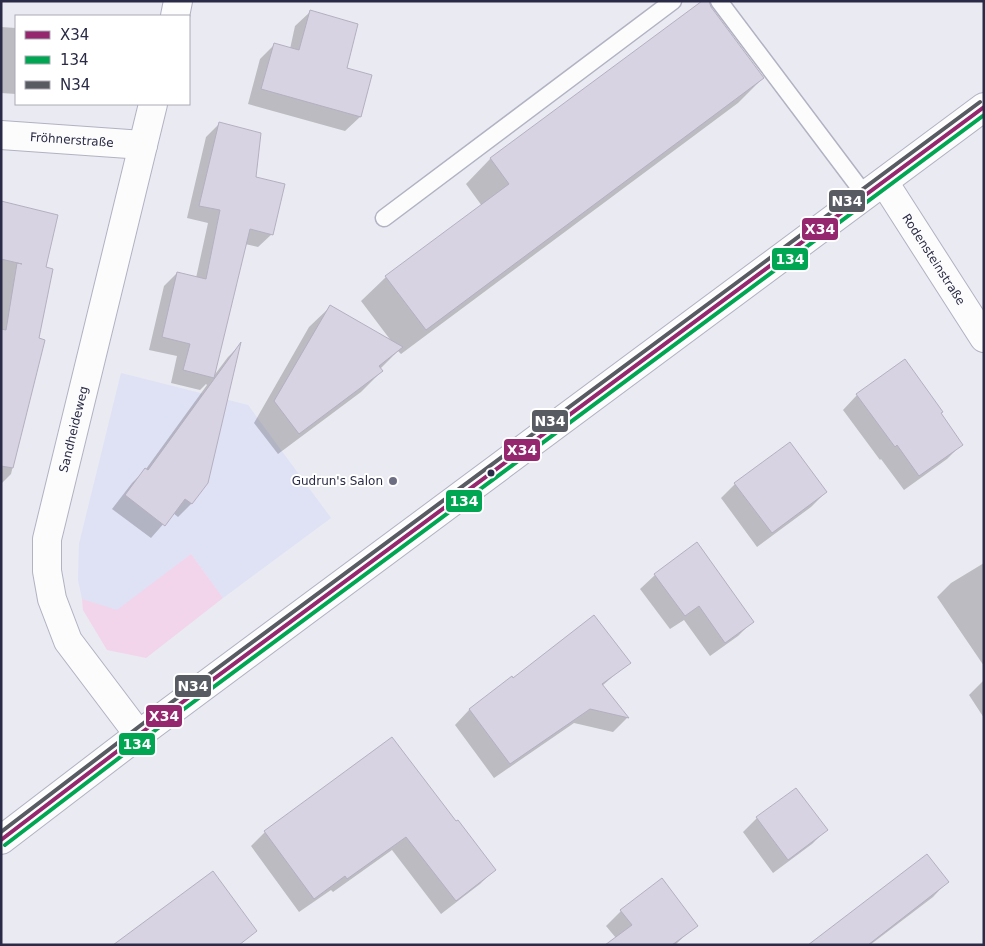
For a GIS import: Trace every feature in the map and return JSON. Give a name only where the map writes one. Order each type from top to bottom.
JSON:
[{"type":"main road","points":[[175,15],[178,1]]},
{"type":"main road","name":"Sandheideweg","points":[[138,735],[68,641],[52,599],[47,571],[47,539],[153,105]]},
{"type":"main road","points":[[1,840],[138,735],[984,107]]},
{"type":"main road","name":"Fröhnerstraße","points":[[1,134],[144,145]]},
{"type":"main road","name":"Rodensteinstraße","points":[[875,189],[984,338]]},
{"type":"lane","points":[[384,218],[672,1]]},
{"type":"lane","points":[[719,1],[875,189]]},
{"type":"shaded area","points":[[121,373],[248,405],[331,518],[223,598],[191,554],[117,611],[82,599],[78,580],[79,544]]},
{"type":"shaded area","points":[[191,554],[223,598],[146,658],[107,650],[83,610],[82,599],[117,610]]},
{"type":"building","points":[[702,1],[709,1],[711,7],[764,78],[426,330],[385,276],[509,184],[490,158]]},
{"type":"building","points":[[310,10],[358,24],[347,68],[372,75],[361,117],[261,89],[274,43],[299,50]]},
{"type":"building","points":[[219,122],[261,133],[256,177],[285,184],[273,235],[250,229],[214,378],[183,370],[190,344],[162,337],[177,272],[206,279],[220,210],[199,206]]},
{"type":"building","points":[[1,201],[58,215],[46,267],[53,269],[39,338],[45,340],[13,468],[1,466],[1,329],[6,330],[17,263],[22,264],[1,259]]},
{"type":"building","points":[[330,305],[403,347],[379,366],[383,371],[299,434],[274,401]]},
{"type":"building","points":[[241,342],[208,483],[192,504],[185,499],[165,526],[125,495],[145,468],[148,470]]},
{"type":"building","points":[[905,359],[943,412],[941,413],[963,445],[919,476],[856,394]]},
{"type":"building","points":[[790,442],[827,492],[772,533],[734,483]]},
{"type":"building","points":[[697,542],[754,622],[725,643],[699,606],[685,616],[654,574]]},
{"type":"building","points":[[594,615],[631,663],[602,684],[629,718],[590,709],[510,764],[469,709],[512,676],[513,678]]},
{"type":"building","points":[[392,737],[496,870],[456,901],[406,837],[347,879],[345,876],[314,899],[264,831]]},
{"type":"building","points":[[796,788],[828,830],[788,860],[756,817]]},
{"type":"building","points":[[927,854],[949,882],[868,945],[808,945]]},
{"type":"building","points":[[213,871],[257,931],[239,945],[113,945]]},
{"type":"building","points":[[662,878],[698,926],[672,945],[605,945],[632,925],[620,910]]},
{"type":"transit line","name":"N34","points":[[1,832],[145,722],[980,102]]},
{"type":"transit line","name":"X34","points":[[1,840],[149,727],[984,107]]},
{"type":"transit line","name":"134","points":[[5,845],[153,732],[984,115]]},
{"type":"place","name":"Gudrun's Salon","points":[[393,481]]}]
